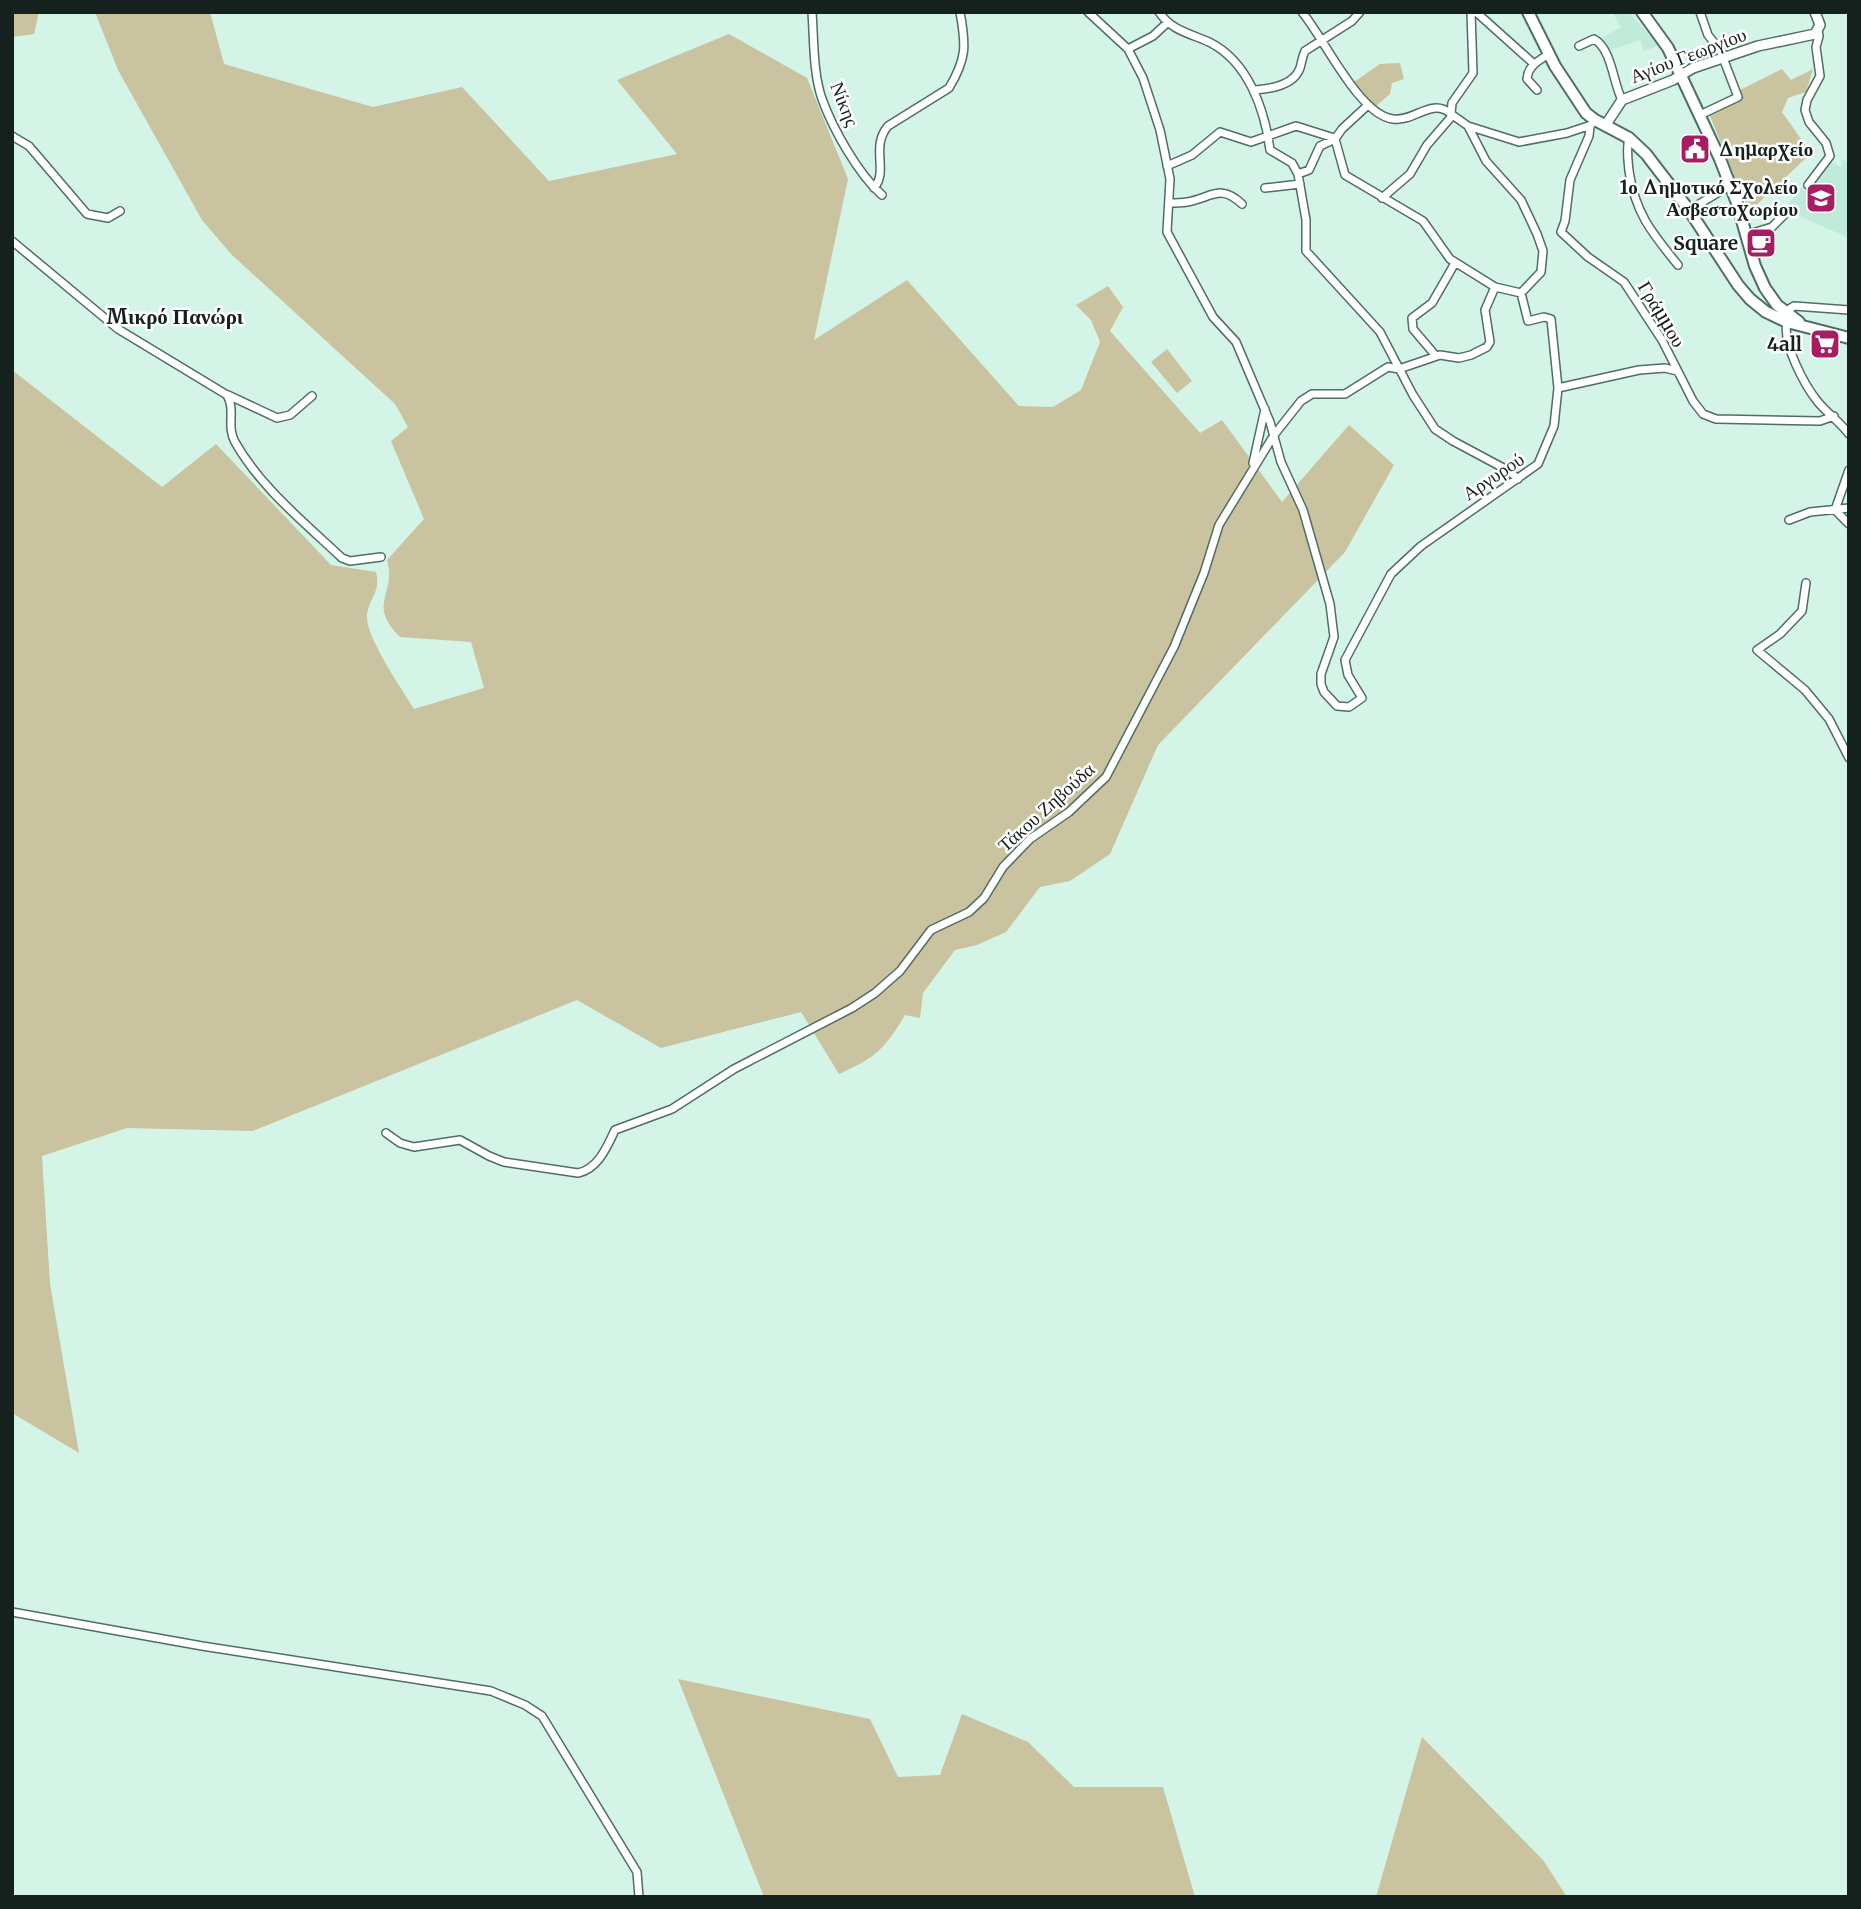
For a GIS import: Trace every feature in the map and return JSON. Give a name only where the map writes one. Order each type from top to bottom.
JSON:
[{"type":"main road","points":[[1528,12],[1579,104],[1597,124],[1629,138],[1650,159],[1689,210],[1738,285],[1755,304],[1766,312],[1786,317],[1804,326],[1849,338]]},
{"type":"main road","points":[[1642,12],[1661,36],[1682,74],[1731,185],[1757,271],[1772,300],[1786,317]]},
{"type":"main road","points":[[1755,304],[1768,304],[1772,300]]},
{"type":"street","name":"Νίκης","points":[[812,12],[822,98],[858,166],[882,195]]},
{"type":"street","points":[[874,188],[880,175],[878,147],[883,132],[888,126],[949,88],[953,80],[965,51],[960,12]]},
{"type":"street","points":[[1088,12],[1128,49],[1143,78],[1160,130],[1170,179],[1167,232],[1213,317],[1236,342],[1274,435]]},
{"type":"street","points":[[1159,12],[1174,28],[1220,49],[1255,90],[1272,153],[1292,163],[1298,174],[1306,223],[1306,251],[1375,326],[1425,416],[1438,431],[1509,471],[1518,479]]},
{"type":"street","points":[[1302,12],[1350,84],[1368,105],[1384,117],[1397,120],[1440,107],[1468,126],[1519,142],[1597,124]]},
{"type":"street","points":[[1255,90],[1281,85],[1295,76],[1305,51],[1352,21],[1360,12]]},
{"type":"street","points":[[1474,12],[1534,64]]},
{"type":"street","points":[[1382,198],[1412,171],[1427,145],[1451,114],[1458,92],[1473,73],[1474,12]]},
{"type":"street","points":[[1700,12],[1708,35],[1723,57],[1738,97],[1700,115]]},
{"type":"street","points":[[1808,185],[1830,156],[1823,137],[1809,122],[1805,110],[1807,100],[1820,76],[1816,47],[1820,23],[1815,12]]},
{"type":"street","points":[[1128,49],[1153,36],[1167,23]]},
{"type":"street","name":"Αγίου Γεωργίου","points":[[1597,124],[1622,100],[1682,74],[1758,46],[1812,36],[1818,30]]},
{"type":"street","points":[[1579,46],[1594,39],[1599,42],[1607,56],[1622,100]]},
{"type":"street","points":[[1536,90],[1527,78],[1534,64],[1549,54]]},
{"type":"street","points":[[1298,174],[1309,170],[1320,146],[1335,139],[1368,105]]},
{"type":"street","name":"Γράμμου","points":[[1597,124],[1570,180],[1561,232],[1588,257],[1623,282],[1665,346],[1697,408],[1716,419],[1820,421],[1834,416]]},
{"type":"street","points":[[1167,166],[1192,155],[1220,132],[1247,142],[1296,126],[1335,139]]},
{"type":"street","points":[[1335,139],[1345,175],[1423,221],[1455,263],[1495,287],[1521,293],[1541,272],[1543,251],[1524,206],[1510,186],[1486,162],[1468,126]]},
{"type":"street","points":[[12,136],[29,146],[87,214],[108,218],[120,211]]},
{"type":"street","points":[[1629,138],[1628,160],[1639,211],[1649,229],[1678,265]]},
{"type":"street","points":[[1265,188],[1300,184]]},
{"type":"street","points":[[1689,210],[1731,185]]},
{"type":"street","points":[[1168,203],[1188,202],[1215,192],[1231,196],[1242,204]]},
{"type":"street","points":[[1746,234],[1772,227],[1788,211]]},
{"type":"street","points":[[12,242],[118,329],[227,395],[277,418],[290,415],[312,396]]},
{"type":"street","points":[[1436,356],[1413,328],[1412,318],[1432,303],[1455,263]]},
{"type":"street","name":"Τάκου Ζηβούδα","points":[[386,1133],[400,1143],[414,1147],[460,1140],[504,1162],[587,1172],[605,1150],[615,1130],[672,1109],[734,1069],[852,1008],[875,993],[900,971],[931,930],[969,912],[984,898],[1003,867],[1030,839],[1069,812],[1106,777],[1174,647],[1204,573],[1219,525],[1274,435],[1305,397],[1312,394],[1345,394],[1384,368],[1391,366],[1399,369],[1436,356],[1459,358],[1488,346],[1490,339],[1485,310],[1495,287]]},
{"type":"street","name":"Αργυρού","points":[[1274,435],[1281,462],[1303,510],[1314,557],[1330,604],[1334,637],[1321,674],[1324,692],[1332,703],[1343,708],[1349,707],[1362,698],[1346,668],[1347,654],[1391,574],[1421,546],[1462,515],[1538,464],[1551,438],[1558,388],[1551,319],[1544,317],[1528,320],[1521,293]]},
{"type":"street","points":[[1849,310],[1793,306],[1786,317],[1786,334],[1802,376],[1819,403],[1849,434]]},
{"type":"street","points":[[1558,388],[1639,370],[1665,368],[1677,371]]},
{"type":"street","points":[[227,395],[233,409],[231,434],[251,468],[265,485],[344,559],[353,561],[381,557]]},
{"type":"street","points":[[1252,469],[1265,409]]},
{"type":"street","points":[[1835,510],[1849,470]]},
{"type":"street","points":[[1789,520],[1810,512],[1849,508]]},
{"type":"street","points":[[1835,510],[1849,524]]},
{"type":"street","points":[[1806,583],[1802,611],[1780,634],[1757,650],[1805,690],[1829,719],[1849,758]]},
{"type":"street","points":[[12,1612],[202,1646],[491,1691],[525,1705],[542,1716],[637,1872],[639,1897]]},
{"type":"shaded area","points":[[12,12],[39,12],[34,34],[12,37]]},
{"type":"shaded area","points":[[95,12],[210,12],[224,64],[373,107],[462,87],[549,181],[677,154],[617,80],[729,34],[807,78],[848,179],[814,340],[907,280],[1019,406],[1053,407],[1081,390],[1100,342],[1091,320],[1076,305],[1108,286],[1123,307],[1110,331],[1200,433],[1222,420],[1282,502],[1349,425],[1394,465],[1345,552],[1158,745],[1110,854],[1070,881],[1040,887],[1006,932],[977,945],[955,950],[923,993],[920,1018],[905,1015],[878,1051],[851,1068],[839,1074],[801,1012],[661,1048],[577,1000],[253,1131],[127,1128],[42,1156],[50,1284],[79,1453],[12,1413],[12,370],[162,487],[216,444],[331,565],[376,572],[376,589],[367,614],[371,635],[414,709],[484,688],[471,642],[400,637],[385,616],[384,599],[389,572],[387,560],[424,519],[391,441],[408,427],[395,404],[232,255],[202,220],[118,70]]},
{"type":"shaded area","points":[[1612,12],[1629,12],[1659,46],[1643,51],[1641,40],[1607,51],[1600,39],[1621,27]]},
{"type":"shaded area","points":[[1400,63],[1404,79],[1392,83],[1390,94],[1376,106],[1354,82],[1380,64]]},
{"type":"shaded area","points":[[1782,69],[1791,80],[1813,69],[1806,92],[1788,98],[1782,112],[1811,153],[1749,212],[1710,116],[1743,100],[1740,90]]},
{"type":"shaded area","name":"1ο Δημοτικό Σχολείο Ασβεστοχωρίου","points":[[1842,159],[1849,163],[1849,238],[1784,209],[1805,183],[1810,187],[1830,161],[1841,167]]},
{"type":"shaded area","points":[[1167,349],[1192,381],[1177,393],[1151,362]]},
{"type":"shaded area","points":[[678,1679],[870,1719],[898,1777],[940,1775],[962,1714],[1028,1742],[1074,1787],[1163,1787],[1195,1897],[764,1897]]},
{"type":"shaded area","points":[[1422,1737],[1543,1860],[1567,1897],[1376,1897]]},
{"type":"place","name":"Δημαρχείο","points":[[1695,149]]},
{"type":"place","name":"1ο Δημοτικό Σχολείο Ασβεστοχωρίου","points":[[1821,198]]},
{"type":"place","name":"Square","points":[[1761,243]]},
{"type":"place","name":"4all","points":[[1825,344]]},
{"type":"district","name":"Μικρό Πανώρι","points":[[175,317]]}]
